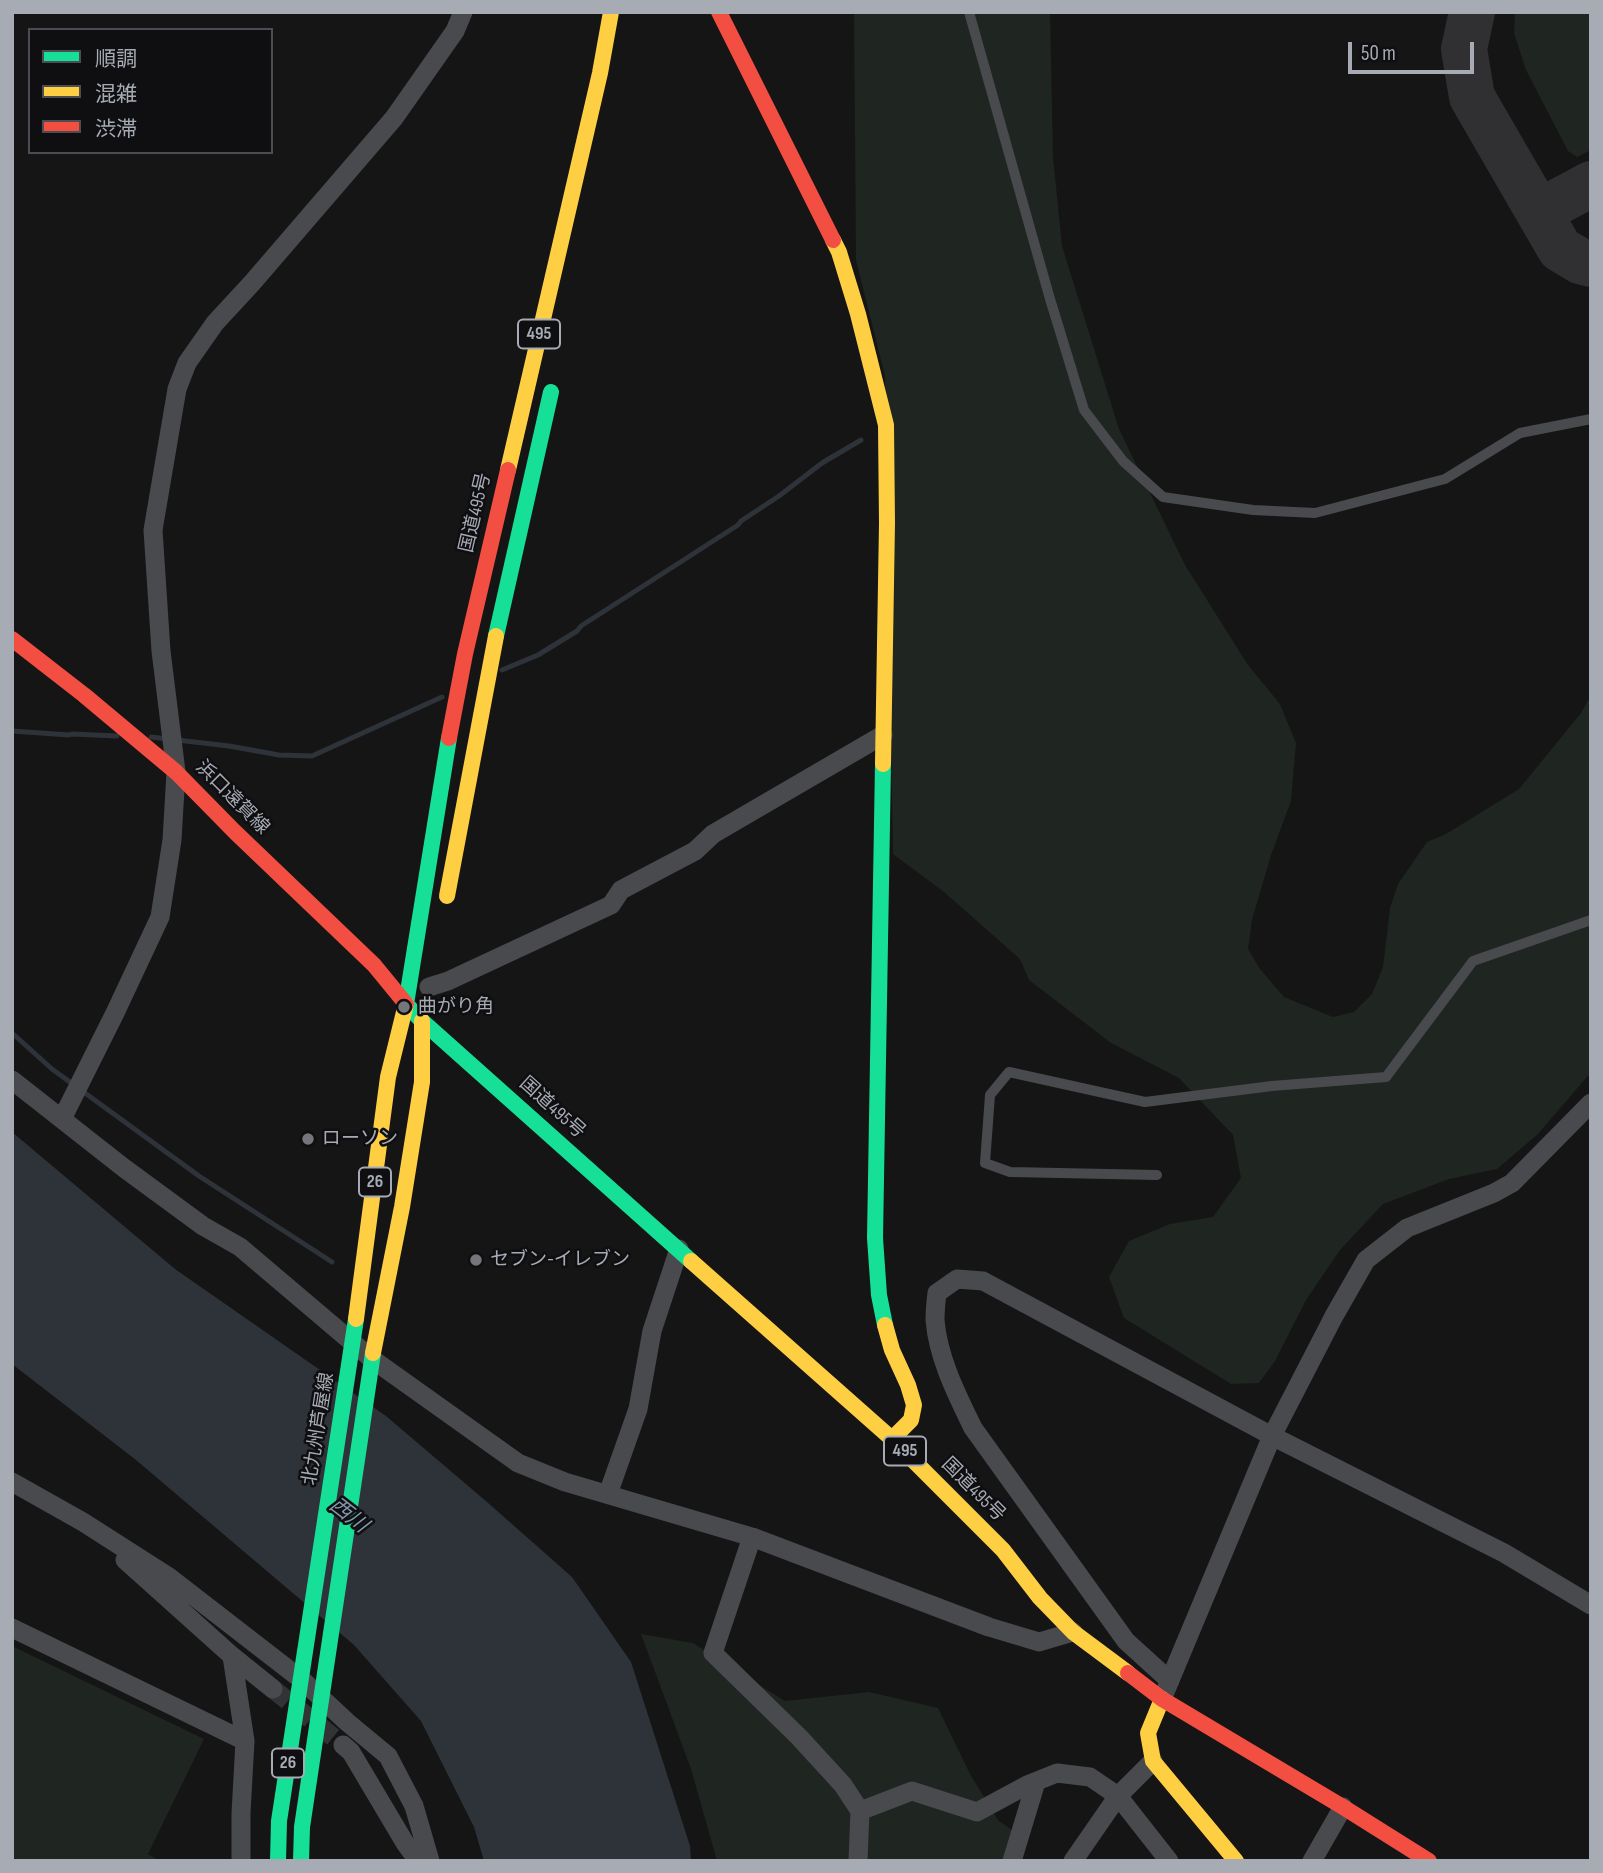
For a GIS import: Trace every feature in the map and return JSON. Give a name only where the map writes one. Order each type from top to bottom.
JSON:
[{"type":"main road","name":"国道495号","points":[[611,12],[600,73],[453,710],[406,1004],[892,1439],[1003,1550],[1040,1598],[1073,1632],[1162,1699],[1429,1861]]},
{"type":"main road","points":[[719,12],[839,252],[886,425],[887,523],[876,1263],[882,1319],[915,1405],[911,1421],[892,1439]]},
{"type":"main road","name":"495","points":[[444,908],[492,654],[555,373]]},
{"type":"main road","name":"浜口遠賀線","points":[[12,639],[176,772],[374,965],[406,1004]]},
{"type":"main road","points":[[422,1021],[430,981]]},
{"type":"main road","name":"北九州芦屋線","points":[[278,1861],[279,1821],[351,1353],[388,1077],[406,1004]]},
{"type":"main road","name":"26","points":[[301,1861],[302,1828],[371,1368],[402,1207],[422,1082],[422,1021]]},
{"type":"main road","points":[[1162,1699],[1148,1733],[1153,1761],[1228,1858]]},
{"type":"street","points":[[62,1119],[160,916],[172,840],[176,772],[161,651],[153,530],[177,389],[187,363],[215,323],[394,118],[455,31],[463,12]]},
{"type":"street","points":[[430,981],[448,981],[611,905],[621,890],[695,850],[713,834],[883,735]]},
{"type":"street","points":[[12,1080],[203,1226],[240,1247],[351,1353],[518,1464],[565,1482],[752,1537],[989,1627],[1039,1642],[1073,1632]]},
{"type":"street","points":[[1162,1699],[1272,1436],[1366,1260],[1407,1228],[1494,1193],[1512,1183],[1591,1103]]},
{"type":"street","points":[[608,1494],[638,1409],[652,1331],[679,1249]]},
{"type":"street","points":[[1170,1681],[1126,1641],[973,1428],[955,1391],[941,1350],[935,1320],[937,1293],[957,1279],[982,1281],[1272,1436],[1504,1553],[1591,1605]]},
{"type":"street","points":[[12,1482],[83,1522],[169,1577],[322,1689],[347,1722],[388,1756],[414,1806],[430,1861]]},
{"type":"street","points":[[83,1522],[232,1656],[273,1689]]},
{"type":"street","points":[[752,1537],[713,1653],[799,1737],[843,1785],[860,1811],[858,1861]]},
{"type":"street","points":[[12,1628],[245,1741]]},
{"type":"street","points":[[232,1656],[245,1741],[241,1861]]},
{"type":"street","points":[[343,1745],[351,1752],[418,1861]]},
{"type":"street","points":[[1073,1861],[1118,1797],[1153,1761]]},
{"type":"street","points":[[860,1811],[912,1791],[977,1812],[1057,1773],[1090,1777],[1118,1797],[1169,1861]]},
{"type":"street","points":[[1012,1861],[1036,1782]]},
{"type":"street","points":[[1312,1861],[1343,1807]]},
{"type":"lane","points":[[969,12],[1084,410],[1123,461],[1163,497],[1253,510],[1314,513],[1445,479],[1520,433],[1591,419]]},
{"type":"lane","points":[[1157,1175],[1010,1172],[985,1163],[990,1095],[1009,1072],[1145,1102],[1272,1086],[1386,1077],[1472,961],[1591,920]]},
{"type":"shaded area","points":[[854,12],[1050,12],[1053,157],[1062,246],[1119,429],[1185,565],[1248,665],[1280,704],[1296,743],[1291,801],[1271,855],[1252,920],[1248,949],[1260,969],[1284,997],[1333,1017],[1354,1012],[1372,994],[1383,967],[1390,908],[1398,884],[1427,842],[1446,834],[1519,789],[1581,713],[1591,695],[1591,1074],[1538,1134],[1497,1169],[1449,1179],[1383,1204],[1340,1250],[1306,1300],[1275,1361],[1259,1383],[1231,1384],[1124,1318],[1109,1277],[1129,1241],[1170,1224],[1213,1217],[1241,1178],[1233,1135],[1179,1078],[1111,1043],[1029,980],[1020,959],[944,892],[893,854],[885,376],[856,260]]},
{"type":"shaded area","points":[[1515,12],[1591,12],[1591,150],[1577,157],[1568,151],[1526,70],[1514,33]]},
{"type":"shaded area","points":[[641,1634],[693,1643],[785,1701],[869,1692],[938,1708],[970,1774],[998,1820],[1013,1831],[1003,1861],[717,1861],[691,1769]]},
{"type":"shaded area","points":[[12,1646],[204,1739],[148,1854],[160,1861],[12,1861]]},
{"type":"water","name":"西川","points":[[12,1132],[175,1269],[386,1416],[572,1577],[631,1662],[690,1846],[691,1861],[484,1861],[474,1827],[421,1721],[354,1645],[136,1460],[12,1364]]},
{"type":"waterway","points":[[502,670],[538,655],[577,631],[738,525],[822,463],[861,440]]},
{"type":"waterway","points":[[151,737],[279,755],[312,756],[442,697]]},
{"type":"waterway","points":[[12,731],[117,736]]},
{"type":"waterway","points":[[12,1033],[52,1069],[199,1176],[332,1262]]},
{"type":"taxiway","points":[[1472,12],[1464,49],[1472,97],[1560,249],[1591,264]]},
{"type":"taxiway","points":[[1539,212],[1591,184]]},
{"type":"tunnel","points":[[273,1689],[343,1745]]},
{"type":"traffic: fast","points":[[496,636],[551,392]]},
{"type":"traffic: fast","points":[[449,738],[406,1004],[691,1261]]},
{"type":"traffic: fast","points":[[883,764],[875,1238],[879,1295],[885,1325]]},
{"type":"traffic: fast","points":[[278,1861],[279,1821],[356,1319]]},
{"type":"traffic: fast","points":[[301,1861],[302,1827],[373,1353]]},
{"type":"traffic: slow","points":[[508,470],[600,73],[611,12]]},
{"type":"traffic: slow","points":[[833,240],[858,314],[886,425],[883,764]]},
{"type":"traffic: slow","points":[[447,896],[496,636]]},
{"type":"traffic: slow","points":[[356,1319],[388,1077],[406,1004]]},
{"type":"traffic: slow","points":[[373,1353],[402,1207],[422,1082],[422,1021]]},
{"type":"traffic: slow","points":[[691,1261],[892,1439],[1003,1550],[1040,1598],[1073,1632],[1128,1673]]},
{"type":"traffic: slow","points":[[885,1325],[914,1405],[911,1420],[892,1439]]},
{"type":"traffic: slow","points":[[1162,1699],[1148,1733],[1153,1761],[1236,1861]]},
{"type":"traffic: jam","points":[[719,12],[833,240]]},
{"type":"traffic: jam","points":[[449,738],[465,654],[508,470]]},
{"type":"traffic: jam","points":[[12,639],[176,772],[374,965],[406,1004]]},
{"type":"traffic: jam","points":[[1128,1673],[1162,1699],[1429,1861]]},
{"type":"place","name":"曲がり角","points":[[404,1007]]},
{"type":"place","name":"ローソン","points":[[308,1139]]},
{"type":"place","name":"セブン-イレブン","points":[[476,1260]]}]
